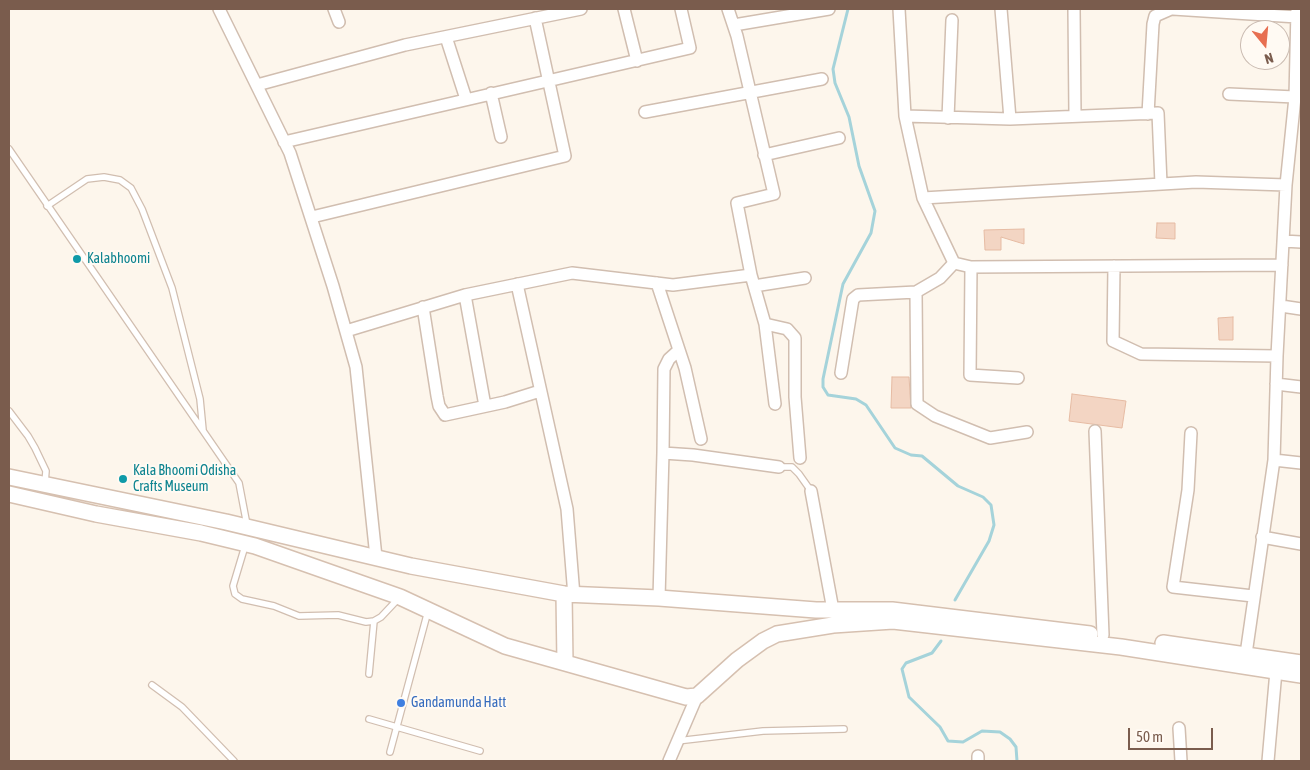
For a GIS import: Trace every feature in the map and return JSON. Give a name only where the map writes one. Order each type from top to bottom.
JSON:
[{"type":"main road","points":[[9,477],[247,527],[411,566],[569,595],[659,598],[833,610],[892,610],[1103,635],[1301,663]]},
{"type":"main road","points":[[9,494],[246,544],[400,597],[505,646],[675,695],[692,698],[697,696],[737,660],[763,641],[777,634],[833,624],[893,621],[1121,648],[1301,675]]},
{"type":"main road","points":[[565,664],[569,595]]},
{"type":"street","points":[[219,9],[284,142],[312,217],[346,331],[356,367],[376,557]]},
{"type":"street","points":[[334,9],[339,22]]},
{"type":"street","points":[[257,85],[404,45],[581,9]]},
{"type":"street","points":[[624,9],[637,61]]},
{"type":"street","points":[[284,142],[690,48],[681,9]]},
{"type":"street","points":[[728,9],[734,25],[774,194],[737,203],[752,280],[765,324],[775,404]]},
{"type":"street","points":[[734,25],[829,9]]},
{"type":"street","points":[[899,9],[905,116],[923,198],[954,264]]},
{"type":"street","points":[[1001,9],[1010,119]]},
{"type":"street","points":[[1074,9],[1076,115]]},
{"type":"street","points":[[1148,114],[1155,16],[1172,9],[1298,12],[1295,97],[1296,132],[1286,185],[1277,356],[1274,460],[1246,654]]},
{"type":"street","points":[[312,217],[565,156],[535,18]]},
{"type":"street","points":[[948,118],[952,20]]},
{"type":"street","points":[[446,37],[466,100]]},
{"type":"street","points":[[645,112],[822,79]]},
{"type":"street","points":[[491,94],[501,137]]},
{"type":"street","points":[[1229,94],[1295,97]]},
{"type":"street","points":[[905,116],[1010,119],[1158,113],[1161,184]]},
{"type":"street","points":[[764,155],[839,138]]},
{"type":"street","points":[[923,198],[1196,182],[1286,185]]},
{"type":"street","points":[[1283,241],[1301,242]]},
{"type":"street","points":[[954,264],[971,267],[1282,265]]},
{"type":"street","points":[[841,373],[853,299],[858,295],[916,292],[940,278],[954,264]]},
{"type":"street","points":[[1114,266],[1114,341],[1141,354],[1277,356]]},
{"type":"street","points":[[971,267],[970,375],[1018,378]]},
{"type":"street","points":[[346,331],[465,295],[572,274],[673,285],[805,278]]},
{"type":"street","points":[[657,283],[679,350],[702,439]]},
{"type":"street","points":[[517,284],[567,509],[569,595]]},
{"type":"street","points":[[916,292],[916,404],[935,416],[990,438],[1027,432]]},
{"type":"street","points":[[465,295],[485,406]]},
{"type":"street","points":[[1280,306],[1301,308]]},
{"type":"street","points":[[424,307],[439,406],[445,414],[540,392]]},
{"type":"street","points":[[765,324],[787,329],[795,338],[795,397],[800,458]]},
{"type":"street","points":[[659,598],[664,369],[679,350]]},
{"type":"street","points":[[1276,384],[1301,387]]},
{"type":"street","points":[[1095,431],[1103,635]]},
{"type":"street","points":[[1191,433],[1188,490],[1173,587],[1253,596]]},
{"type":"street","points":[[663,454],[693,454],[780,467]]},
{"type":"street","points":[[1274,460],[1301,463]]},
{"type":"street","points":[[811,491],[833,610]]},
{"type":"street","points":[[1262,537],[1301,544]]},
{"type":"street","points":[[1268,761],[1276,671]]},
{"type":"street","points":[[669,761],[697,696]]},
{"type":"street","points":[[1179,728],[1181,761]]},
{"type":"lane","points":[[9,149],[238,483],[247,527]]},
{"type":"lane","points":[[47,206],[87,179],[104,176],[120,180],[132,188],[172,288],[200,398],[203,432]]},
{"type":"lane","points":[[9,411],[28,436],[46,471],[45,485]]},
{"type":"lane","points":[[780,467],[792,467],[800,474],[811,491]]},
{"type":"lane","points":[[246,544],[233,586],[238,597],[274,606],[299,616],[322,614],[374,621],[381,617],[400,597]]},
{"type":"lane","points":[[390,752],[428,611]]},
{"type":"lane","points":[[369,674],[374,621]]},
{"type":"lane","points":[[152,685],[182,707],[234,761]]},
{"type":"lane","points":[[369,719],[480,751]]},
{"type":"lane","points":[[677,741],[763,731],[844,729]]},
{"type":"building","points":[[1157,223],[1175,223],[1175,239],[1156,238]]},
{"type":"building","points":[[1024,229],[1024,244],[1001,237],[1001,250],[985,250],[984,230]]},
{"type":"building","points":[[1233,317],[1233,340],[1219,340],[1218,318]]},
{"type":"building","points":[[892,377],[909,377],[911,408],[891,408]]},
{"type":"building","points":[[1072,394],[1126,401],[1122,428],[1069,421]]},
{"type":"waterway","points":[[848,9],[833,69],[835,83],[849,117],[859,166],[875,211],[871,233],[843,284],[823,379],[823,387],[828,395],[856,399],[866,405],[895,448],[911,455],[922,456],[958,486],[983,497],[991,505],[994,525],[989,541],[955,600]]},
{"type":"waterway","points":[[941,641],[932,653],[906,663],[902,669],[909,697],[940,727],[948,741],[963,742],[982,731],[1000,732],[1010,739],[1016,747],[1017,761]]},
{"type":"place","name":"Kalabhoomi","points":[[77,259]]},
{"type":"place","name":"Kala Bhoomi Odisha Crafts Museum","points":[[123,479]]},
{"type":"place","name":"Gandamunda Hatt","points":[[401,703]]}]
